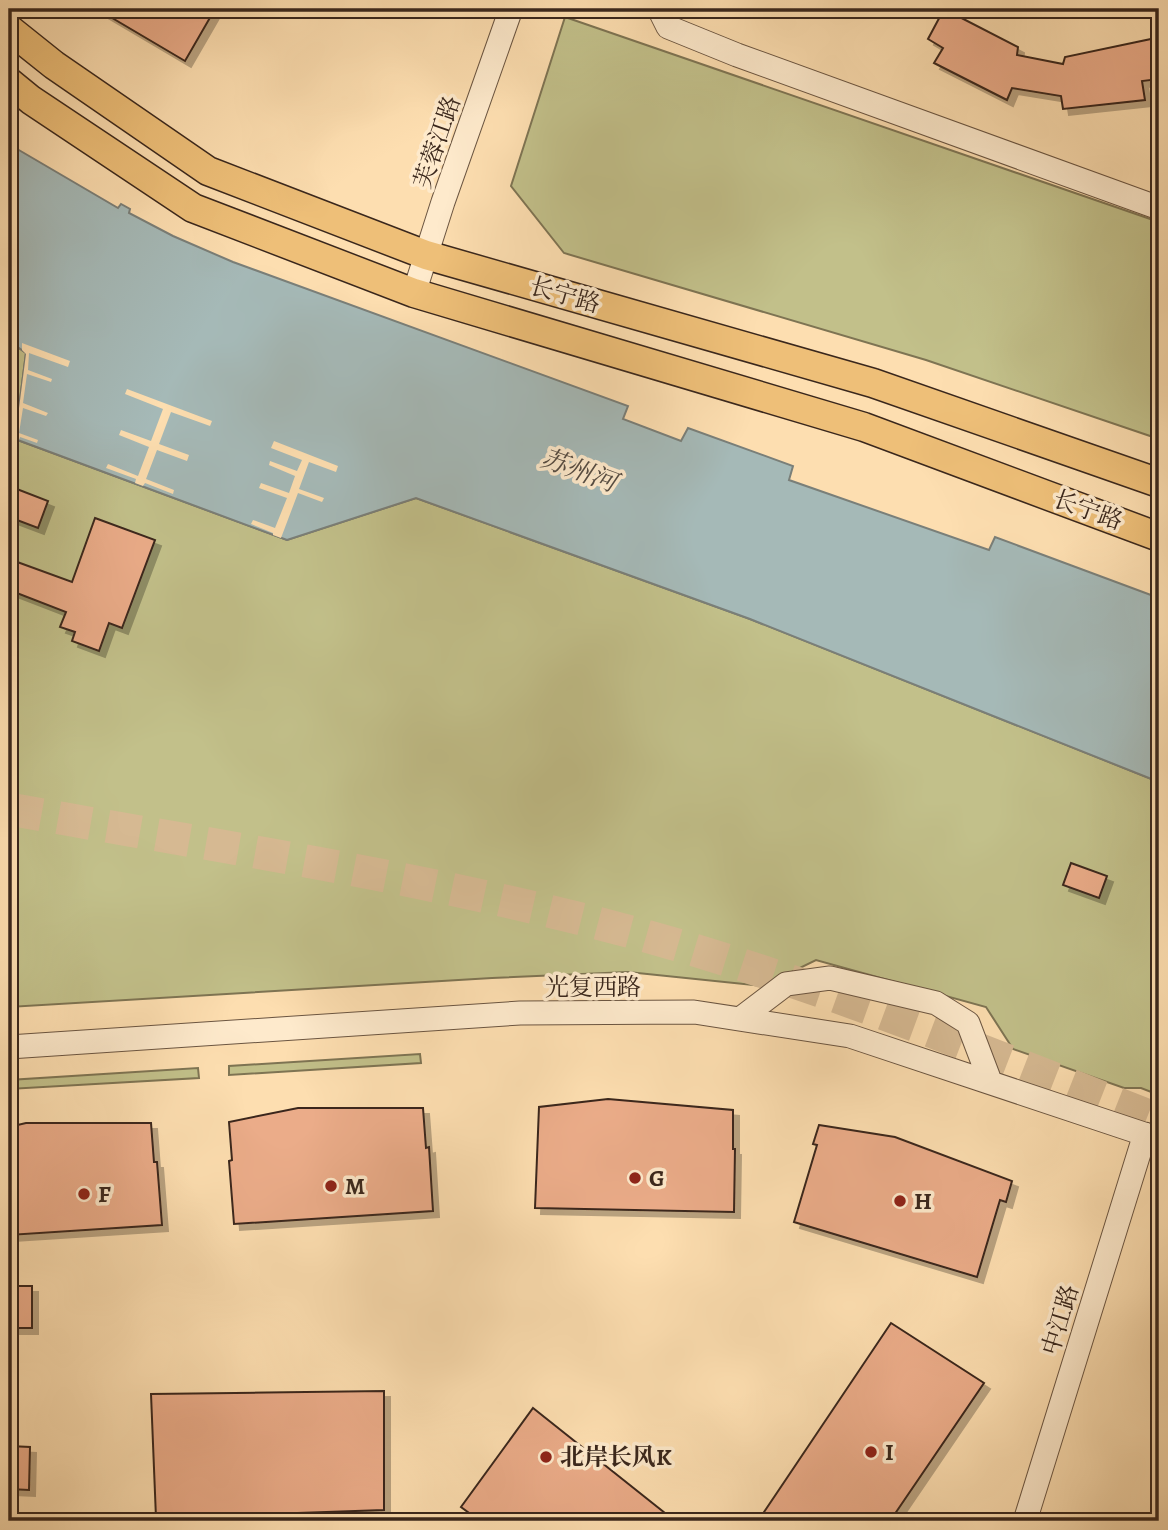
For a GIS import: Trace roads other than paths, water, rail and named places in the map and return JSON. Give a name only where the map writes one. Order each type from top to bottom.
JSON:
[{"type":"main road","name":"长宁路","points":[[9,29],[54,65],[208,171],[426,255],[873,383],[1159,483]]},
{"type":"main road","name":"长宁路","points":[[9,82],[31,100],[193,208],[414,293],[864,427],[1159,537]]},
{"type":"street","name":"芙蓉江路","points":[[414,293],[511,9]]},
{"type":"street","points":[[659,9],[668,27],[737,55],[1159,208]]},
{"type":"street","points":[[740,1019],[786,984],[830,978],[936,1003],[968,1024],[990,1081]]},
{"type":"street","name":"光复西路","points":[[9,1047],[520,1013],[694,1012],[850,1036],[1152,1137]]},
{"type":"street","name":"中江路","points":[[1026,1521],[1152,1137]]},
{"type":"water","name":"苏州河","points":[[12,146],[118,208],[121,204],[130,209],[129,213],[173,236],[233,262],[628,406],[623,419],[681,441],[688,428],[793,466],[789,480],[989,550],[995,537],[1159,598],[1159,782],[750,619],[416,498],[287,540],[15,439],[26,353],[9,341],[9,150]]},
{"type":"tunnel","points":[[9,809],[375,874],[593,922],[737,963],[808,987],[949,1038],[1159,1120]]},
{"type":"place","name":"G","points":[[635,1178]]},
{"type":"place","name":"M","points":[[331,1186]]},
{"type":"place","name":"F","points":[[84,1194]]},
{"type":"place","name":"H","points":[[900,1201]]},
{"type":"place","name":"I","points":[[871,1452]]},
{"type":"place","name":"北岸长风K","points":[[546,1457]]}]
